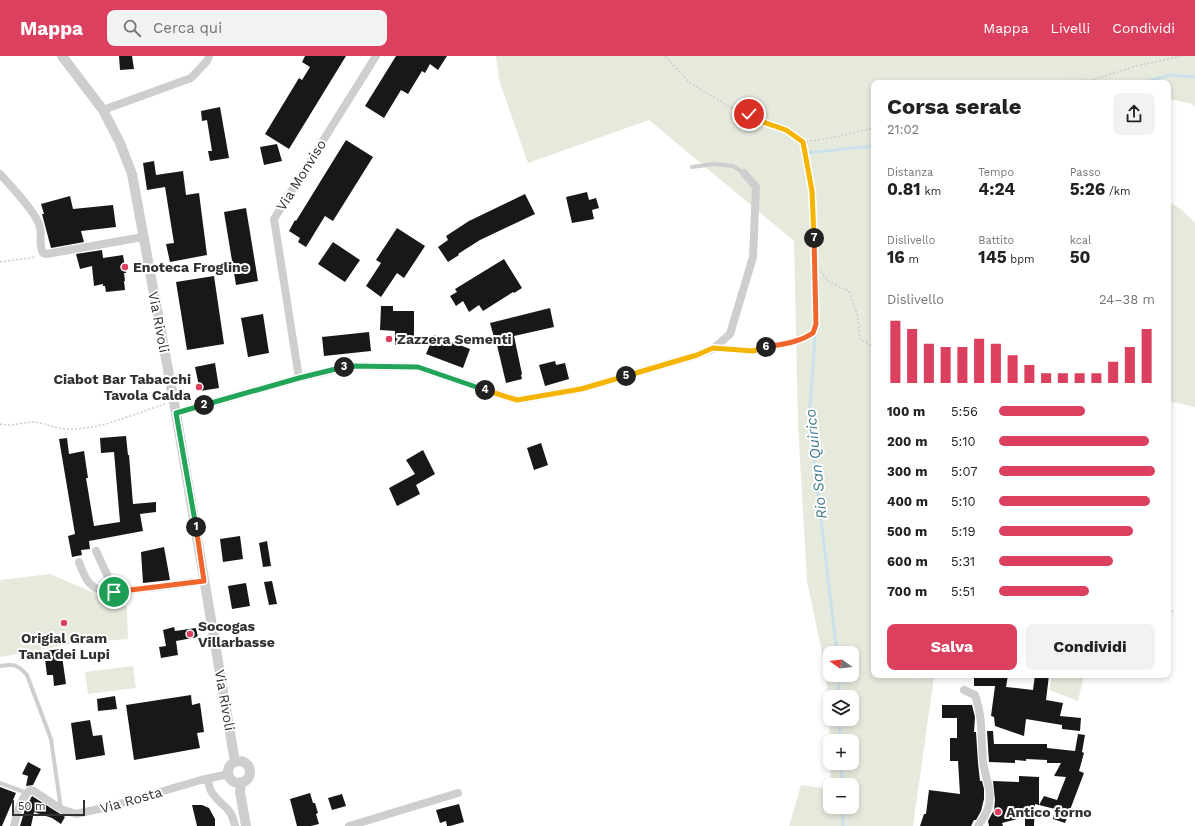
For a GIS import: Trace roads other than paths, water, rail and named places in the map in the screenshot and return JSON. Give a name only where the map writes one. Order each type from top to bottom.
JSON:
[{"type":"street","name":"Via Rivoli","points":[[62,56],[103,110],[120,144],[132,174],[176,413],[235,762]]},
{"type":"street","points":[[103,110],[191,78],[209,56]]},
{"type":"street","name":"Via Monviso","points":[[299,378],[274,219],[376,56]]},
{"type":"street","points":[[176,413],[299,378],[351,366],[418,367],[517,400],[581,389],[697,355],[713,348],[730,334],[753,257],[756,186],[744,173]]},
{"type":"street","points":[[0,174],[39,222],[42,237],[42,253],[47,254],[143,237]]},
{"type":"street","points":[[96,551],[114,592]]},
{"type":"street","points":[[79,562],[84,577],[88,583],[101,591],[114,592],[204,581]]},
{"type":"street","points":[[964,690],[975,695],[979,705],[983,763],[989,783],[989,807],[978,826]]},
{"type":"street","points":[[238,761],[245,763],[249,769],[249,776],[242,782],[235,782],[228,774],[230,767],[235,762],[238,761]]},
{"type":"street","name":"Via Rosta","points":[[27,793],[30,790],[34,791],[61,809],[76,814],[228,774]]},
{"type":"street","points":[[208,779],[213,794],[231,813],[235,826]]},
{"type":"street","points":[[242,782],[240,792],[246,826]]},
{"type":"street","points":[[14,826],[18,810],[27,793]]},
{"type":"street","points":[[349,826],[458,793]]},
{"type":"lane","points":[[692,167],[714,164],[734,166],[744,173]]},
{"type":"lane","points":[[0,666],[14,665],[20,667],[27,674],[51,739],[61,809]]},
{"type":"lane","points":[[0,783],[27,793]]},
{"type":"waterway","name":"Rio San Quirico","points":[[1152,80],[1170,75],[1195,77]]},
{"type":"waterway","name":"Rio San Quirico","points":[[836,646],[809,419],[816,324],[812,191],[805,153],[871,146]]},
{"type":"waterway","name":"Rio San Quirico","points":[[839,682],[839,690]]},
{"type":"waterway","name":"Rio San Quirico","points":[[840,726],[840,734]]},
{"type":"waterway","name":"Rio San Quirico","points":[[841,770],[842,778]]},
{"type":"waterway","name":"Rio San Quirico","points":[[842,814],[843,826]]},
{"type":"place","name":"Enoteca Frogline","points":[[125,267]]},
{"type":"place","name":"Zazzera Sementi","points":[[389,339]]},
{"type":"place","name":"Ciabot Bar Tabacchi Tavola Calda","points":[[199,387]]},
{"type":"place","name":"Origial Gram Tana dei Lupi","points":[[64,623]]},
{"type":"place","name":"Socogas Villarbasse","points":[[190,634]]},
{"type":"place","name":"Antico forno","points":[[998,812]]}]
